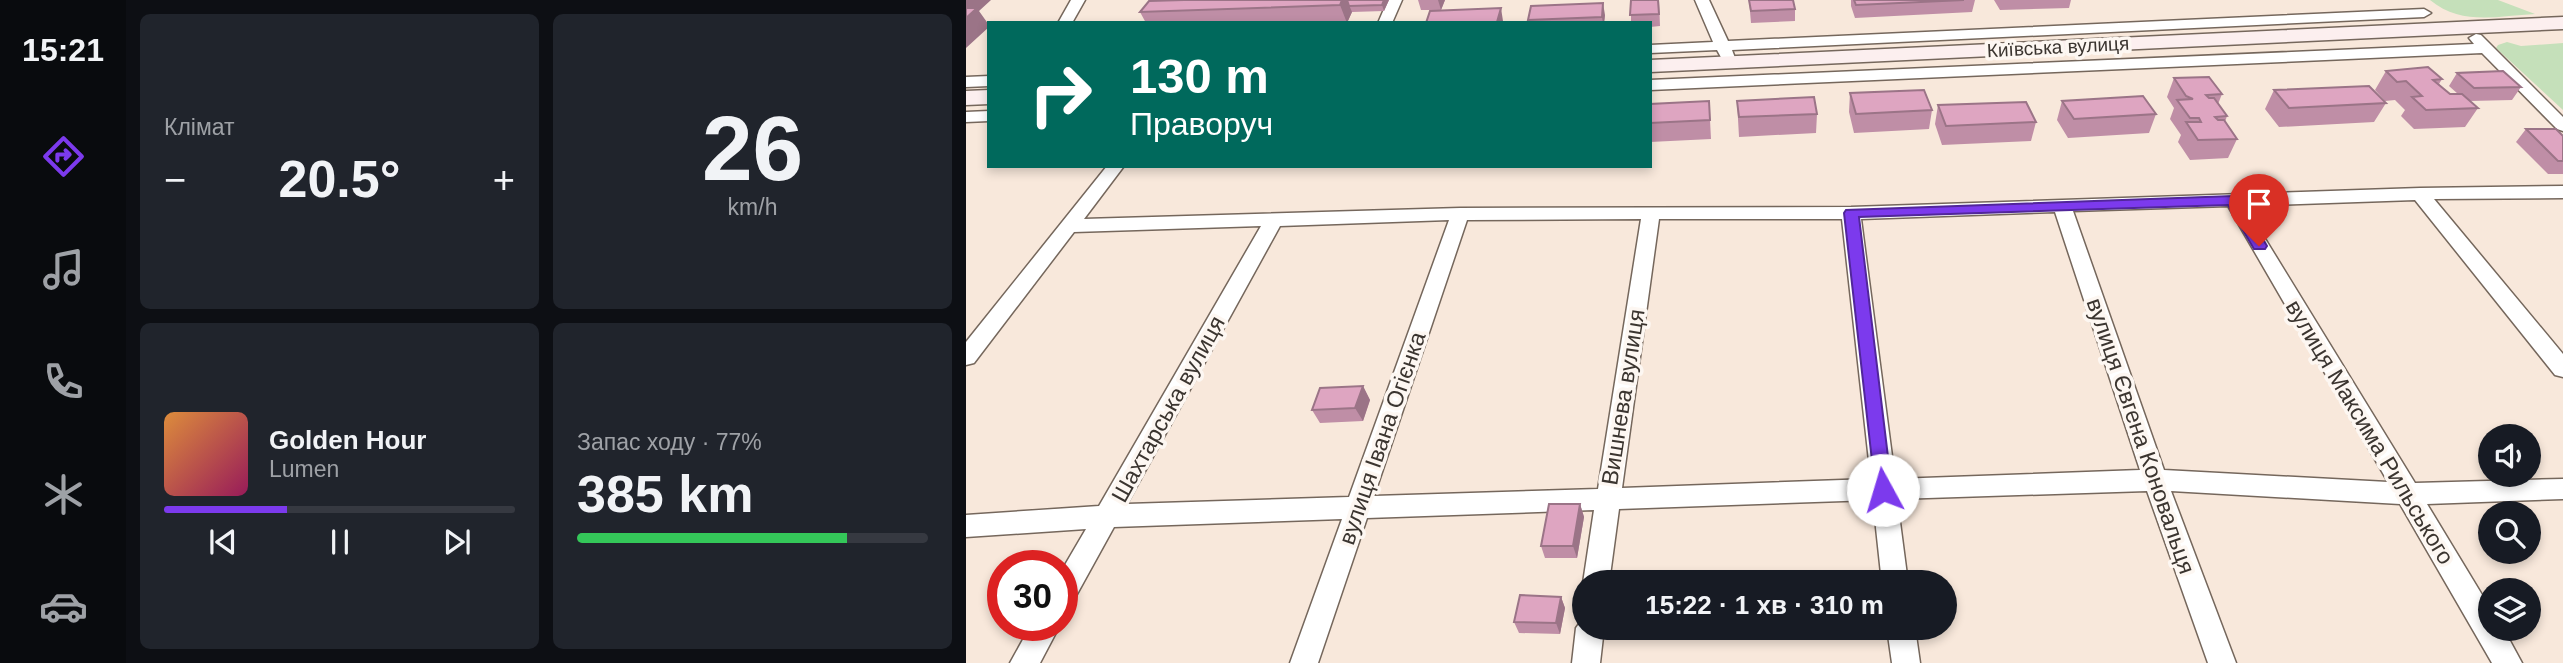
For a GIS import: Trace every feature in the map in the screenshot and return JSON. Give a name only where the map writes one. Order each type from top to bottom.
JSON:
[{"type":"main road","name":"Київська вулиця","points":[[1652,66],[1726,54],[2431,21],[2465,27],[2563,23]]},
{"type":"main road","points":[[966,98],[987,97]]},
{"type":"street","points":[[1066,21],[1078,0]]},
{"type":"street","points":[[1386,21],[1395,0]]},
{"type":"street","points":[[1652,49],[1726,54],[1702,0]]},
{"type":"street","points":[[2412,0],[2431,21]]},
{"type":"street","points":[[2465,27],[2563,126]]},
{"type":"street","points":[[1652,85],[2486,48]]},
{"type":"street","points":[[966,82],[987,81]]},
{"type":"street","points":[[966,117],[987,116]]},
{"type":"street","points":[[966,357],[1114,168]]},
{"type":"street","points":[[1069,226],[1460,214],[1851,213],[2420,194],[2563,192]]},
{"type":"street","points":[[2420,194],[2563,369]]},
{"type":"street","name":"вулиця Максима Рильського","points":[[2233,200],[2508,663]]},
{"type":"street","name":"вулиця Євгена Коновальця","points":[[2063,208],[2155,480],[2222,663]]},
{"type":"street","name":"Вишнева вулиця","points":[[1598,570],[1651,212]]},
{"type":"street","points":[[1851,213],[1893,570]]},
{"type":"street","name":"вулиця Івана Огієнка","points":[[1304,663],[1460,214]]},
{"type":"street","name":"Шахтарська вулиця","points":[[1078,568],[1273,221]]},
{"type":"street","points":[[966,526],[1108,516],[2155,480],[2407,494],[2563,489]]},
{"type":"street","points":[[1586,663],[1589,640]]},
{"type":"street","points":[[1903,640],[1906,663]]},
{"type":"street","points":[[1024,663],[1037,641]]},
{"type":"green space","points":[[2430,0],[2498,0],[2535,14],[2480,18],[2454,13]]},
{"type":"green space","points":[[2507,42],[2521,46],[2563,43],[2563,110],[2496,48]]},
{"type":"building","points":[[1342,0],[1340,5],[1140,12],[1149,1]]},
{"type":"building","points":[[1347,0],[1384,0],[1382,5],[1349,6]]},
{"type":"building","points":[[1631,0],[1658,0],[1659,14],[1630,15]]},
{"type":"building","points":[[1749,0],[1793,0],[1795,9],[1751,11]]},
{"type":"building","points":[[1854,0],[1964,0],[1856,5]]},
{"type":"building","points":[[1603,3],[1602,17],[1528,20],[1531,6]]},
{"type":"building","points":[[966,8],[977,8],[966,18]]},
{"type":"building","points":[[1501,8],[1497,21],[1427,21],[1430,11]]},
{"type":"building","points":[[2428,67],[2442,79],[2433,80],[2450,94],[2462,94],[2478,108],[2426,110],[2412,97],[2422,96],[2406,81],[2397,82],[2386,71]]},
{"type":"building","points":[[2503,71],[2521,87],[2474,88],[2457,73]]},
{"type":"building","points":[[2209,77],[2222,94],[2206,95],[2214,98],[2227,116],[2215,117],[2224,120],[2237,139],[2198,140],[2186,122],[2201,122],[2199,118],[2190,118],[2177,100],[2193,99],[2186,96],[2174,78]]},
{"type":"building","points":[[2369,86],[2386,103],[2289,108],[2274,90]]},
{"type":"building","points":[[1924,90],[1932,110],[1856,114],[1850,93]]},
{"type":"building","points":[[2143,96],[2156,114],[2074,119],[2062,101]]},
{"type":"building","points":[[1814,97],[1817,114],[1739,117],[1737,101]]},
{"type":"building","points":[[1709,101],[1710,120],[1652,123],[1652,104]]},
{"type":"building","points":[[2026,102],[2036,122],[1946,126],[1938,105]]},
{"type":"building","points":[[2526,129],[2556,129],[2563,136],[2563,161],[2558,161]]},
{"type":"building","points":[[1363,386],[1355,408],[1312,410],[1320,388]]},
{"type":"building","points":[[1549,504],[1580,504],[1573,546],[1541,546]]},
{"type":"building","points":[[1520,595],[1561,597],[1556,623],[1514,622]]},
{"type":"route","points":[[1883,490],[1851,213],[2063,208],[2233,200],[2259,246]]}]
